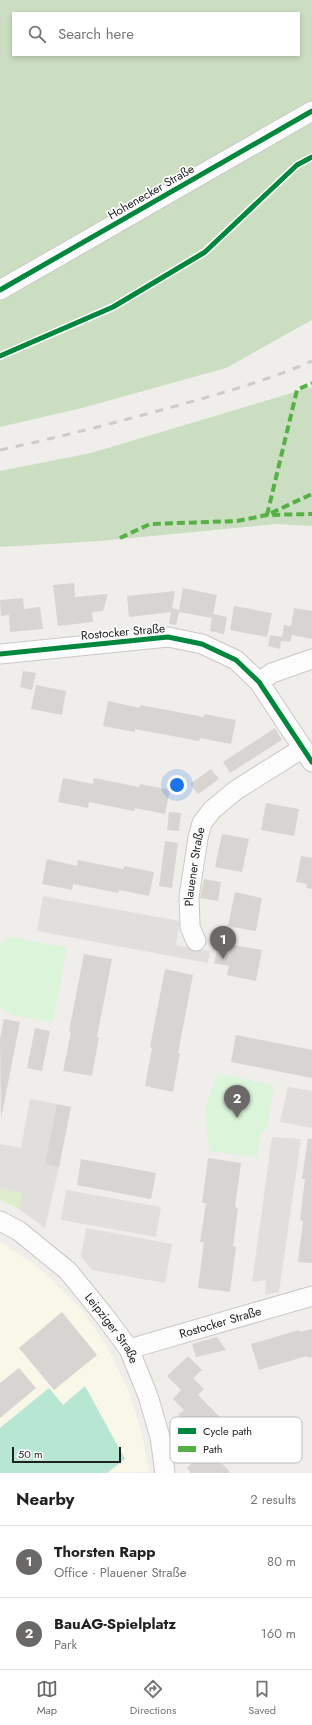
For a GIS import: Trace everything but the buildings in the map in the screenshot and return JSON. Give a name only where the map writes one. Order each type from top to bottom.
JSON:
[{"type":"street","name":"Hohenecker Straße","points":[[0,290],[312,111]]},
{"type":"street","name":"Rostocker Straße","points":[[0,654],[168,637],[202,644],[236,660],[260,682],[308,755]]},
{"type":"street","points":[[260,682],[272,673],[312,659]]},
{"type":"street","name":"Plauener Straße","points":[[196,941],[190,927],[189,897],[198,838],[202,823],[212,810],[236,790],[308,755]]},
{"type":"street","name":"Leipziger Straße","points":[[0,1221],[19,1231],[68,1271],[129,1349],[148,1396],[160,1437],[165,1473]]},
{"type":"street","name":"Rostocker Straße","points":[[129,1349],[312,1296]]},
{"type":"shaded area","points":[[43,896],[180,921],[176,945],[210,951],[208,963],[37,931]]},
{"type":"shaded area","points":[[288,1087],[312,1091],[312,1128],[280,1122]]},
{"type":"shaded area","points":[[30,1099],[57,1104],[59,1167],[45,1228],[19,1209],[22,1193],[0,1188],[0,1144],[21,1148]]},
{"type":"shaded area","points":[[272,1137],[301,1139],[279,1292],[265,1295],[266,1280],[252,1282]]},
{"type":"shaded area","points":[[66,1190],[161,1207],[156,1237],[61,1220]]},
{"type":"shaded area","points":[[86,1228],[172,1244],[165,1283],[92,1270],[81,1256]]},
{"type":"shaded area","points":[[0,1242],[37,1266],[82,1310],[106,1345],[129,1392],[141,1431],[150,1472],[0,1473]]},
{"type":"green space","points":[[0,0],[312,0],[312,320],[226,368],[82,408],[0,427]]},
{"type":"green space","points":[[312,387],[312,526],[276,524],[100,541],[0,547],[0,471],[91,453]]},
{"type":"green space","points":[[12,937],[67,948],[53,1022],[17,1016],[0,1008],[0,943]]},
{"type":"green space","points":[[218,1074],[274,1085],[267,1127],[261,1132],[257,1157],[209,1151],[205,1108]]},
{"type":"green space","points":[[0,1188],[22,1193],[19,1209],[0,1200]]},
{"type":"green space","points":[[85,1386],[125,1459],[107,1473],[0,1473],[0,1428],[49,1388],[63,1405]]},
{"type":"railway","points":[[0,450],[83,431],[202,399],[258,382],[312,361]]},
{"type":"marked path","points":[[267,515],[297,390],[312,383]]},
{"type":"marked path","points":[[271,513],[312,494]]},
{"type":"marked path","points":[[120,538],[150,524],[237,521],[267,515],[312,514]]},
{"type":"cycle path","points":[[0,290],[312,111]]},
{"type":"cycle path","points":[[0,356],[113,307],[205,252],[297,165],[312,157]]},
{"type":"cycle path","points":[[0,654],[168,637],[202,644],[236,660],[259,682],[312,762]]},
{"type":"place","name":"Thorsten Rapp","points":[[223,959]]},
{"type":"place","name":"BauAG-Spielplatz","points":[[237,1118]]}]
